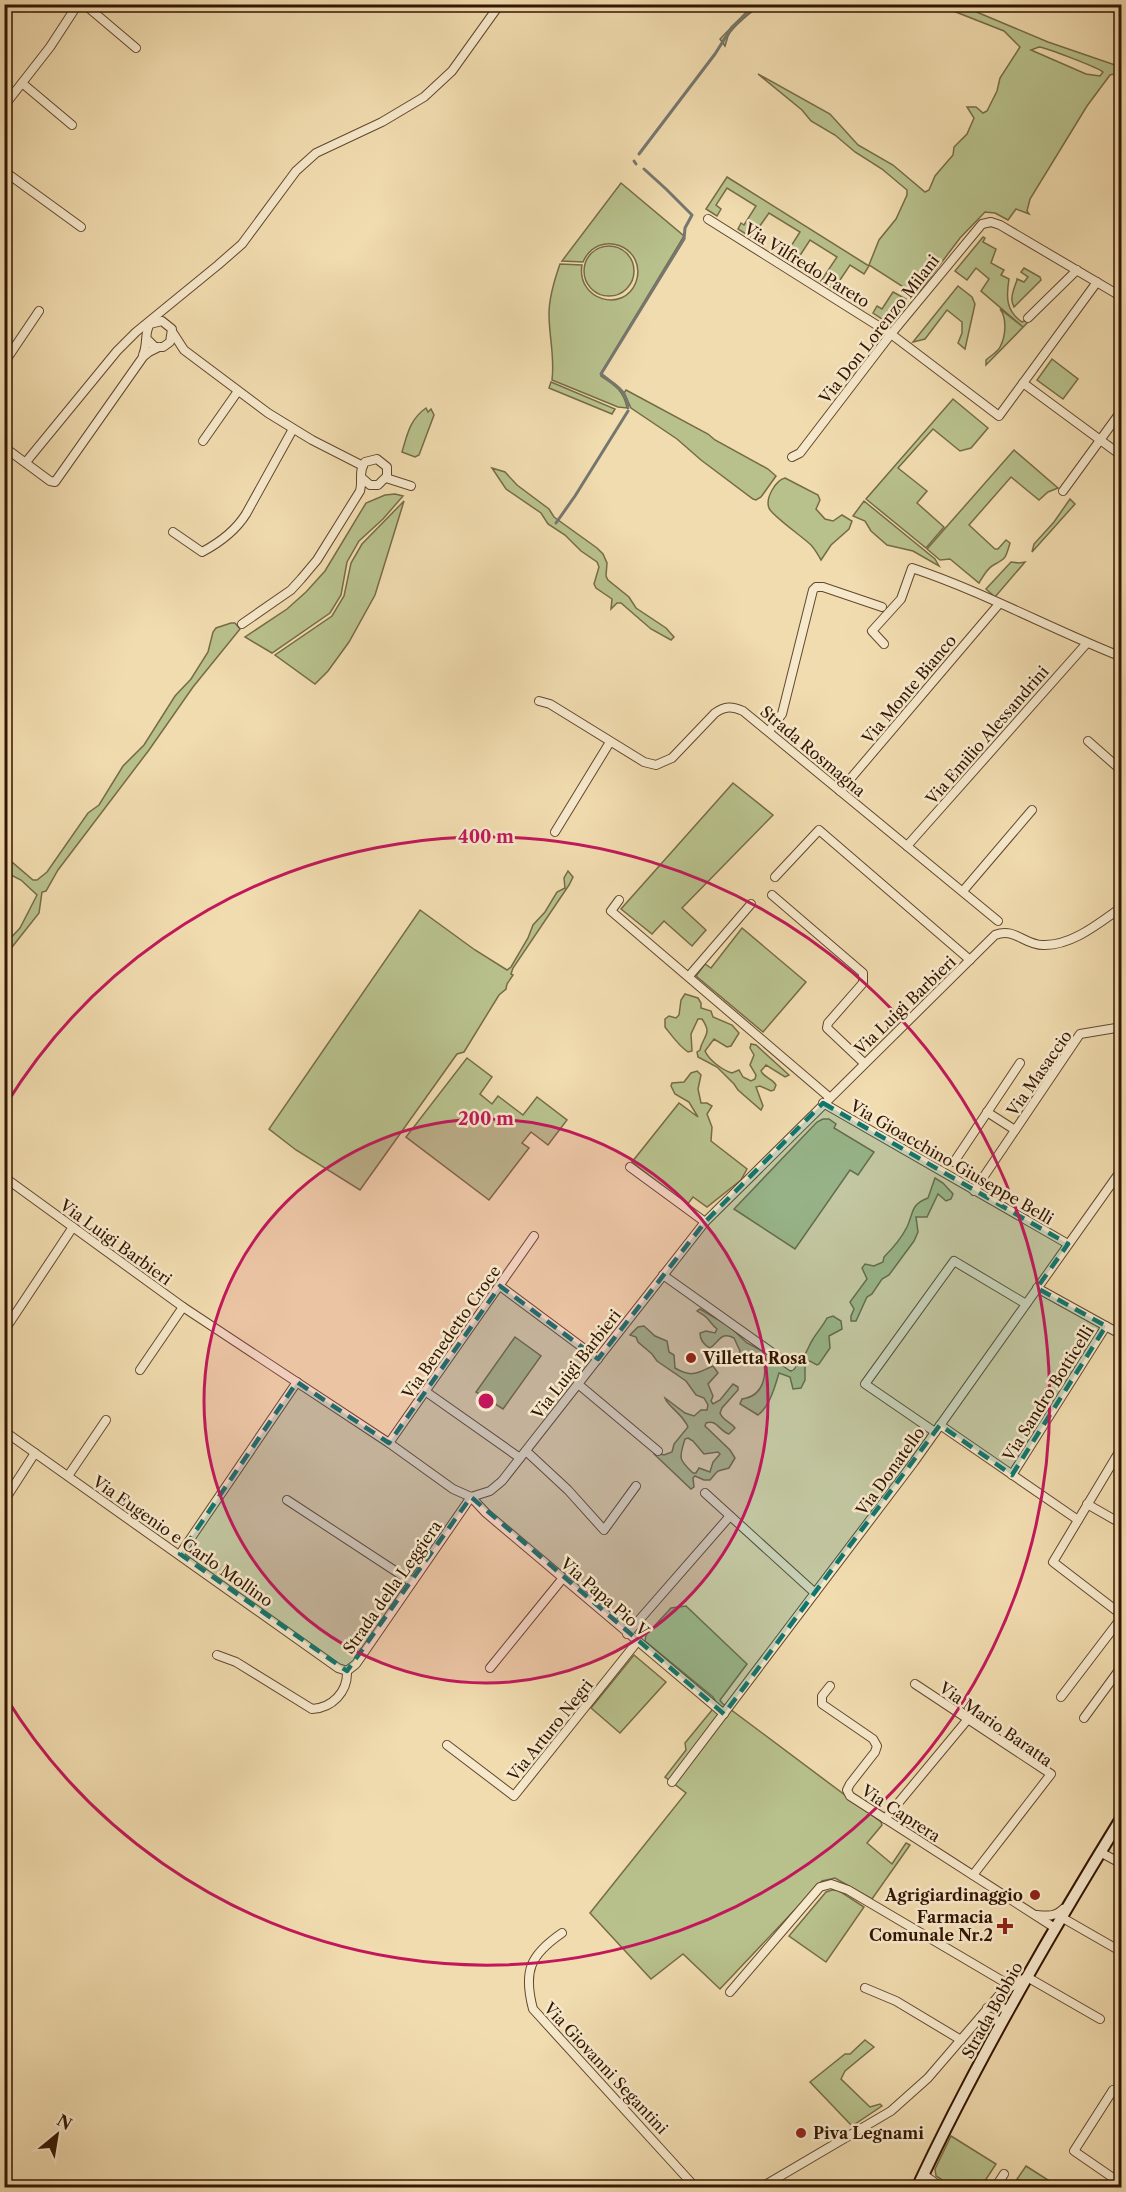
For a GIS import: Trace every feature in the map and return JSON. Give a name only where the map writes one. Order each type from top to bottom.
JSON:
[{"type":"main road","name":"Strada Bobbio","points":[[917,2187],[1027,1977],[1122,1817]]},
{"type":"street","points":[[4,106],[50,47],[78,4]]},
{"type":"street","points":[[84,4],[136,48]]},
{"type":"street","points":[[141,360],[145,332],[152,318],[242,244],[296,171],[316,153],[381,122],[424,97],[452,71],[500,4]]},
{"type":"street","points":[[22,83],[72,125]]},
{"type":"street","points":[[4,171],[81,227]]},
{"type":"street","name":"Via Vilfredo Pareto","points":[[708,219],[891,334],[999,416],[1023,384]]},
{"type":"street","name":"Via Don Lorenzo Milani","points":[[792,457],[800,453],[891,334],[982,224],[991,222],[1000,225],[1077,270]]},
{"type":"street","points":[[1028,318],[1077,270],[1122,297]]},
{"type":"street","points":[[1097,282],[1023,384],[1122,456]]},
{"type":"street","points":[[167,307],[166,321],[180,345],[190,355],[293,429],[363,466]]},
{"type":"street","points":[[4,363],[39,310]]},
{"type":"street","points":[[152,318],[166,321]]},
{"type":"street","points":[[26,462],[117,351],[145,332],[154,322],[166,321]]},
{"type":"street","points":[[145,332],[152,345],[177,349],[190,355]]},
{"type":"street","points":[[4,447],[55,482],[141,360],[149,352],[170,342],[173,333]]},
{"type":"street","points":[[203,441],[238,391]]},
{"type":"street","points":[[1063,490],[1122,410]]},
{"type":"street","points":[[174,532],[202,552],[225,537],[246,513],[293,429]]},
{"type":"street","points":[[242,624],[279,599],[301,579],[317,560],[357,497],[362,486],[363,466],[369,460],[381,461],[387,467],[386,478],[382,483],[357,497]]},
{"type":"street","points":[[362,478],[367,484],[374,486]]},
{"type":"street","points":[[386,478],[411,486]]},
{"type":"street","points":[[885,644],[872,631],[901,599],[912,568],[956,583],[1122,657]]},
{"type":"street","points":[[769,731],[782,714],[813,590],[816,587],[823,587],[882,607]]},
{"type":"street","name":"Via Monte Bianco","points":[[840,792],[999,604]]},
{"type":"street","name":"Via Emilio Alessandrini","points":[[907,846],[1087,643]]},
{"type":"street","name":"Strada Rosmagna","points":[[539,701],[550,704],[644,762],[656,765],[677,753],[715,713],[728,707],[743,711],[1012,933]]},
{"type":"street","points":[[1088,741],[1122,771]]},
{"type":"street","points":[[555,832],[610,742]]},
{"type":"street","points":[[963,891],[1032,810]]},
{"type":"street","points":[[775,877],[819,830],[970,960]]},
{"type":"street","points":[[772,895],[863,973],[865,978],[863,983],[828,1023],[827,1028],[864,1063]]},
{"type":"street","name":"Via Gioacchino Giuseppe Belli","points":[[619,900],[611,911],[689,976],[826,1100],[974,1191],[1068,1244]]},
{"type":"street","points":[[689,976],[751,904]]},
{"type":"street","points":[[995,935],[1003,932],[1012,933],[1041,946],[1060,944],[1080,935],[1122,907]]},
{"type":"street","points":[[995,935],[998,921]]},
{"type":"street","name":"Via Luigi Barbieri","points":[[4,1177],[183,1307],[389,1443],[453,1489],[471,1497],[490,1491],[502,1481],[705,1221],[995,935]]},
{"type":"street","name":"Via Masaccio","points":[[974,1191],[1080,1034],[1122,1027]]},
{"type":"street","name":"Via Masaccio","points":[[954,1162],[1020,1063]]},
{"type":"street","name":"Via Masaccio","points":[[987,1112],[1017,1126]]},
{"type":"street","points":[[630,1167],[705,1221]]},
{"type":"street","name":"Via Donatello","points":[[672,1782],[935,1432],[1122,1169]]},
{"type":"street","points":[[4,1330],[73,1227]]},
{"type":"street","name":"Via Benedetto Croce","points":[[389,1443],[534,1236]]},
{"type":"street","points":[[935,1432],[865,1384],[954,1261],[1026,1304]]},
{"type":"street","points":[[663,1275],[791,1366]]},
{"type":"street","points":[[500,1286],[598,1359]]},
{"type":"street","points":[[1037,1288],[1122,1335]]},
{"type":"street","points":[[140,1370],[183,1307]]},
{"type":"street","name":"Via Sandro Botticelli","points":[[1012,1475],[1106,1326]]},
{"type":"street","points":[[180,1554],[297,1382]]},
{"type":"street","points":[[578,1384],[657,1451]]},
{"type":"street","points":[[425,1391],[520,1458]]},
{"type":"street","points":[[68,1476],[106,1420]]},
{"type":"street","points":[[940,1425],[1078,1520]]},
{"type":"street","name":"Via Eugenio e Carlo Mollino","points":[[4,1431],[338,1668],[347,1671]]},
{"type":"street","points":[[1061,1697],[1122,1616],[1053,1562],[1122,1448]]},
{"type":"street","points":[[526,1451],[568,1490],[604,1530],[636,1486]]},
{"type":"street","points":[[4,1501],[35,1453]]},
{"type":"street","points":[[705,1493],[815,1593]]},
{"type":"street","name":"Via Papa Pio V","points":[[471,1497],[486,1513],[627,1634],[724,1714]]},
{"type":"street","name":"Strada della Leggiera","points":[[217,1655],[236,1662],[312,1709],[323,1709],[334,1702],[347,1682],[347,1671],[356,1664],[471,1497]]},
{"type":"street","points":[[287,1500],[412,1582]]},
{"type":"street","points":[[1088,1504],[1122,1524]]},
{"type":"street","points":[[627,1634],[730,1516]]},
{"type":"street","points":[[490,1668],[563,1578]]},
{"type":"street","name":"Via Arturo Negri","points":[[447,1745],[514,1796],[637,1642]]},
{"type":"street","points":[[1084,1718],[1122,1666]]},
{"type":"street","name":"Via Mario Baratta","points":[[915,1684],[1050,1774],[973,1875]]},
{"type":"street","name":"Via Caprera","points":[[830,1686],[822,1696],[822,1704],[873,1739],[877,1746],[875,1752],[850,1784],[847,1790],[850,1796],[1055,1928]]},
{"type":"street","points":[[885,1818],[968,1719]]},
{"type":"street","points":[[1100,1852],[1122,1864]]},
{"type":"street","points":[[730,1992],[820,1887],[831,1884],[848,1890],[1011,1986]]},
{"type":"street","points":[[1034,1915],[1053,1916],[1067,1907]]},
{"type":"street","points":[[1061,1917],[1122,1952]]},
{"type":"street","name":"Via Giovanni Segantini","points":[[562,1933],[546,1944],[532,1962],[527,1987],[532,2009],[696,2187]]},
{"type":"street","points":[[760,2187],[891,2111],[910,2096],[987,2008],[1011,1986],[1027,1977],[1100,2019]]},
{"type":"street","points":[[865,1989],[896,2001],[961,2040]]},
{"type":"street","points":[[987,2008],[999,2006],[1009,2011]]},
{"type":"street","points":[[978,2018],[985,2016],[995,2018],[1001,2024]]},
{"type":"street","points":[[1122,2095],[1113,2090],[1074,2151],[1122,2184]]},
{"type":"street","points":[[923,2174],[942,2187]]},
{"type":"street","points":[[995,2187],[1004,2174]]},
{"type":"highlighted area","points":[[823,1103],[1068,1244],[1037,1288],[1106,1326],[1012,1475],[940,1425],[724,1714],[471,1497],[347,1671],[180,1554],[297,1382],[389,1443],[500,1286],[598,1359],[705,1222]]},
{"type":"green space","points":[[753,5],[762,5],[734,28],[725,46],[720,39]]},
{"type":"green space","points":[[938,5],[960,5],[1048,42],[1121,67],[1121,79],[1114,74],[1110,75],[1087,106],[1030,199],[1027,211],[1029,214],[1016,209],[1008,220],[995,213],[985,212],[960,238],[920,291],[914,294],[869,265],[879,240],[896,219],[907,190],[835,135],[811,121],[802,110],[758,74],[830,114],[858,145],[893,165],[925,192],[929,190],[935,176],[953,155],[954,147],[967,134],[974,118],[967,107],[976,107],[983,113],[987,111],[997,91],[1000,78],[1020,47],[1004,31]],"holes":[[[1044,48],[1083,63],[1103,72],[1100,76],[1086,74],[1031,50]]]},
{"type":"green space","points":[[727,177],[869,266],[864,274],[850,265],[834,289],[821,281],[837,257],[810,240],[799,257],[802,259],[797,266],[778,254],[782,247],[788,251],[800,232],[769,213],[757,230],[765,235],[760,243],[738,229],[741,223],[744,225],[756,206],[727,188],[716,205],[721,209],[717,216],[706,209]]},
{"type":"green space","points":[[621,183],[684,236],[601,373],[601,376],[621,393],[627,408],[618,407],[552,380],[549,314],[552,289],[560,264],[582,265],[582,277],[586,287],[602,299],[622,298],[630,292],[636,282],[638,270],[635,259],[620,246],[599,245],[590,251],[583,262],[562,261]]},
{"type":"green space","points":[[983,237],[985,238],[983,242],[996,249],[991,263],[1004,270],[1001,275],[1009,279],[1008,303],[1013,313],[1022,322],[1032,318],[986,365],[986,360],[999,349],[1004,338],[1005,322],[1000,309],[1023,327],[981,291],[989,279],[976,268],[967,280],[955,271]]},
{"type":"green space","points":[[604,246],[614,246],[627,253],[634,266],[634,276],[627,289],[614,296],[604,296],[595,292],[588,285],[584,276],[584,266],[588,257],[595,250]]},
{"type":"green space","points":[[1024,268],[1040,277],[1041,280],[1014,307],[1012,297],[1017,279],[1024,282],[1028,277],[1021,272]]},
{"type":"green space","points":[[958,286],[972,297],[975,304],[965,349],[958,343],[962,333],[962,322],[947,310],[925,339],[913,342]]},
{"type":"green space","points":[[893,292],[906,299],[888,323],[873,313],[877,306],[882,309]]},
{"type":"green space","points":[[1052,359],[1078,379],[1063,399],[1037,380]]},
{"type":"green space","points":[[551,382],[615,409],[612,414],[549,388]]},
{"type":"green space","points":[[626,390],[708,434],[776,476],[761,497],[753,499],[677,439],[631,408],[624,393]]},
{"type":"green space","points":[[953,399],[988,428],[971,448],[960,451],[933,429],[898,468],[927,491],[917,503],[944,527],[926,548],[866,499]]},
{"type":"green space","points":[[426,408],[428,412],[431,409],[434,415],[419,455],[415,457],[402,452],[413,422]]},
{"type":"green space","points":[[1014,450],[1058,488],[1048,492],[1039,500],[1011,477],[969,525],[995,549],[998,549],[1006,540],[1010,543],[1004,558],[990,567],[979,583],[950,559],[940,560],[927,549]]},
{"type":"green space","points":[[492,468],[505,472],[517,485],[549,509],[554,517],[597,548],[607,563],[608,580],[629,597],[636,608],[666,628],[674,637],[671,640],[651,629],[621,603],[617,603],[611,609],[612,599],[594,584],[599,567],[597,562],[548,524],[541,513],[506,489]]},
{"type":"green space","points":[[785,478],[818,495],[820,500],[816,509],[825,519],[833,521],[842,515],[852,521],[849,529],[831,545],[821,560],[811,545],[775,516],[769,508],[772,490],[778,482]]},
{"type":"green space","points":[[385,495],[403,496],[359,541],[347,562],[341,595],[330,613],[272,653],[245,637],[287,609],[325,571],[366,503]]},
{"type":"green space","points":[[1070,499],[1075,504],[1032,552],[1034,544],[1054,522]]},
{"type":"green space","points":[[404,501],[375,595],[349,642],[328,671],[315,684],[275,655],[332,616],[344,596],[351,563],[362,544]]},
{"type":"green space","points":[[864,501],[935,559],[939,566],[913,551],[887,545],[871,531],[865,521],[853,516]]},
{"type":"green space","points":[[1011,562],[1025,562],[995,597],[986,589]]},
{"type":"green space","points":[[235,623],[240,629],[193,687],[149,750],[58,870],[46,891],[42,892],[39,913],[5,956],[5,944],[20,928],[37,895],[21,880],[5,872],[5,859],[33,880],[37,880],[47,872],[88,813],[99,805],[123,766],[144,745],[175,696],[191,679],[208,652],[213,632],[216,628]]},
{"type":"green space","points":[[733,783],[773,815],[682,908],[706,930],[692,946],[664,921],[652,934],[621,909]]},
{"type":"green space","points":[[568,871],[573,877],[569,885],[513,968],[511,974],[513,975],[506,989],[499,995],[464,1052],[457,1054],[360,1190],[296,1150],[269,1129],[420,910],[507,970],[528,938],[533,925],[545,912],[557,892],[565,888],[564,878]]},
{"type":"green space","points":[[742,928],[806,982],[763,1032],[696,976],[705,964],[711,968]]},
{"type":"green space","points":[[685,994],[698,998],[701,1008],[711,1011],[713,1017],[732,1025],[739,1033],[731,1046],[727,1047],[714,1039],[705,1051],[716,1064],[732,1073],[739,1070],[743,1077],[751,1081],[755,1079],[756,1075],[750,1065],[754,1055],[750,1048],[751,1044],[756,1045],[789,1075],[785,1077],[766,1065],[761,1071],[776,1085],[771,1091],[760,1086],[756,1087],[763,1106],[761,1110],[717,1067],[698,1057],[697,1052],[707,1032],[702,1019],[698,1019],[691,1034],[692,1051],[688,1052],[665,1027],[665,1019],[669,1016],[676,1018],[679,1015],[681,1000]]},
{"type":"green space","points":[[467,1058],[492,1077],[480,1094],[492,1104],[498,1096],[523,1115],[537,1097],[567,1120],[548,1145],[531,1132],[522,1143],[529,1148],[489,1200],[406,1137]]},
{"type":"green space","points":[[697,1071],[701,1075],[698,1089],[701,1103],[712,1106],[707,1114],[712,1127],[711,1141],[747,1169],[741,1180],[707,1207],[693,1197],[687,1205],[632,1162],[679,1103],[698,1117],[689,1102],[675,1094],[671,1086],[672,1083],[684,1082],[691,1073]]},
{"type":"green space","points":[[829,1119],[836,1124],[834,1128],[874,1152],[858,1175],[850,1170],[795,1249],[734,1209],[817,1122]]},
{"type":"green space","points":[[935,1178],[953,1194],[951,1199],[946,1201],[938,1194],[927,1217],[916,1217],[918,1232],[914,1241],[889,1275],[882,1279],[872,1294],[867,1297],[856,1321],[851,1321],[854,1309],[850,1302],[867,1279],[862,1268],[865,1264],[874,1266],[883,1262],[884,1257],[905,1231],[915,1206],[928,1198]]},
{"type":"green space","points":[[700,1309],[729,1326],[747,1343],[791,1371],[793,1366],[798,1365],[798,1360],[806,1353],[827,1318],[833,1316],[841,1321],[842,1329],[829,1336],[830,1348],[819,1364],[810,1361],[805,1363],[805,1380],[801,1388],[793,1389],[790,1377],[779,1373],[769,1401],[758,1415],[740,1404],[742,1399],[760,1389],[763,1383],[764,1369],[761,1355],[750,1355],[736,1363],[740,1351],[734,1338],[730,1336],[723,1336],[710,1348],[706,1345],[700,1333],[706,1331],[715,1333],[717,1329],[697,1311]]},
{"type":"green space","points":[[644,1326],[655,1336],[667,1341],[669,1352],[674,1355],[675,1368],[690,1374],[713,1366],[718,1373],[708,1384],[713,1396],[711,1401],[713,1404],[720,1400],[733,1384],[738,1387],[720,1413],[735,1428],[729,1434],[710,1422],[705,1426],[730,1450],[735,1458],[729,1468],[718,1471],[710,1480],[695,1476],[693,1478],[694,1487],[691,1489],[654,1452],[664,1455],[672,1452],[674,1444],[688,1427],[665,1398],[685,1413],[694,1416],[701,1410],[707,1410],[708,1405],[704,1398],[696,1395],[686,1381],[657,1361],[636,1337],[630,1335],[638,1327]],"holes":[[[685,1439],[693,1441],[704,1454],[718,1452],[720,1454],[713,1462],[710,1472],[699,1468],[696,1473],[693,1473],[682,1461],[681,1454]]]},
{"type":"green space","points":[[515,1337],[541,1356],[503,1409],[476,1392]]},
{"type":"green space","points":[[686,1606],[747,1664],[720,1700],[722,1703],[881,1822],[882,1825],[867,1843],[892,1864],[906,1843],[910,1845],[872,1899],[835,1878],[822,1881],[720,1989],[683,1954],[651,1979],[590,1913],[686,1793],[665,1777],[686,1750],[685,1743],[717,1704],[713,1697],[645,1641],[646,1635],[671,1608]]},
{"type":"green space","points":[[634,1655],[666,1682],[620,1733],[591,1708]]},
{"type":"green space","points":[[838,1890],[864,1907],[826,1962],[789,1936],[826,1892]]},
{"type":"green space","points":[[865,2040],[874,2047],[845,2071],[841,2079],[870,2107],[880,2104],[882,2106],[852,2126],[810,2082],[845,2054],[850,2054]]},
{"type":"green space","points":[[951,2136],[996,2164],[981,2187],[953,2187],[936,2176],[935,2169]]},
{"type":"green space","points":[[1026,2166],[1059,2187],[1030,2187],[1017,2179]]},
{"type":"waterway","points":[[639,154],[715,54],[732,27],[757,4]]},
{"type":"waterway","points":[[628,408],[622,392],[601,374],[684,239],[685,228],[692,215],[644,169]]},
{"type":"waterway","points":[[556,523],[628,411]]},
{"type":"place","name":"Villetta Rosa","points":[[691,1358]]},
{"type":"place","name":"Agrigiardinaggio","points":[[1035,1895]]},
{"type":"place","name":"Farmacia Comunale Nr.2","points":[[1005,1926]]},
{"type":"place","name":"Piva Legnami","points":[[801,2133]]}]
